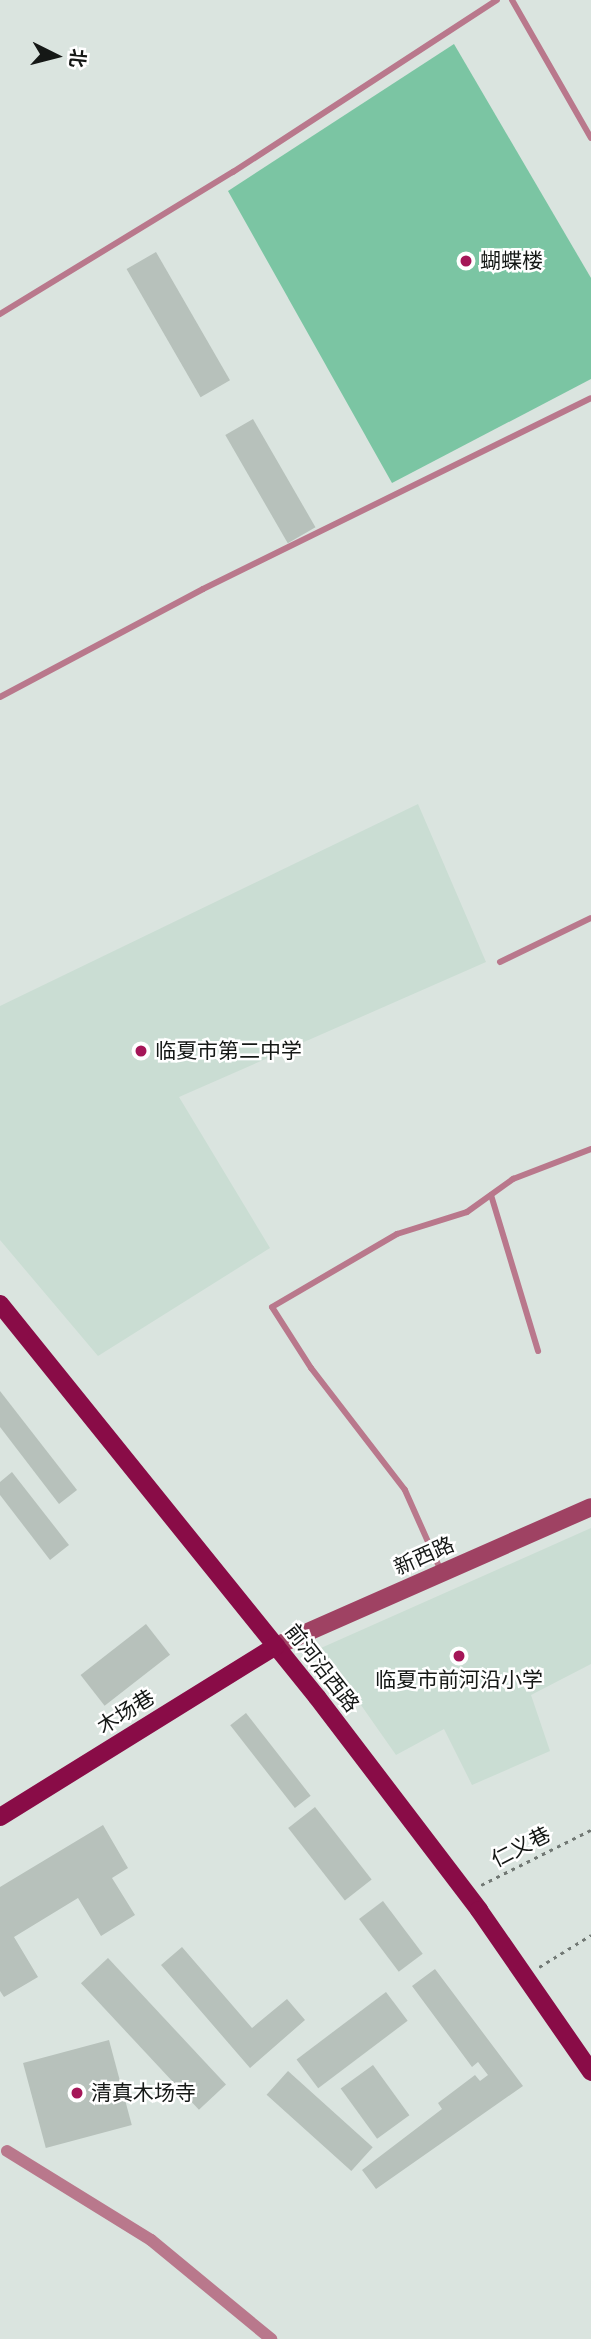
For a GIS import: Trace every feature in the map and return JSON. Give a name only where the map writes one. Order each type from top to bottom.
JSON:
[{"type":"main road","name":"前河沿西路","points":[[0,1304],[276,1646],[466,1893],[591,2072]]},
{"type":"main road","name":"新西路","points":[[276,1646],[591,1507]]},
{"type":"main road","name":"木场巷","points":[[2,1811],[276,1646]]},
{"type":"street","points":[[7,2151],[151,2240],[271,2339]]},
{"type":"lane","points":[[0,314],[233,172],[497,0]]},
{"type":"lane","points":[[512,0],[591,138]]},
{"type":"lane","points":[[0,697],[203,589],[591,398]]},
{"type":"lane","points":[[500,962],[591,918]]},
{"type":"lane","points":[[442,1573],[405,1490],[311,1368],[272,1307],[397,1234],[467,1212],[513,1179],[591,1149]]},
{"type":"lane","points":[[491,1195],[538,1351]]},
{"type":"path","name":"仁义巷","points":[[466,1893],[591,1830]]},
{"type":"path","points":[[525,1976],[591,1935]]},
{"type":"shaded area","name":"临夏市第二中学","points":[[418,804],[486,962],[179,1097],[270,1248],[98,1356],[0,1240],[0,1006]]},
{"type":"shaded area","name":"临夏市前河沿小学","points":[[591,1528],[591,1664],[531,1695],[550,1751],[472,1785],[444,1729],[396,1755],[321,1648]]},
{"type":"green space","points":[[454,44],[591,278],[591,379],[392,483],[228,191]]},
{"type":"building","points":[[156,252],[230,380],[201,397],[127,269]]},
{"type":"building","points":[[253,419],[316,527],[288,543],[225,435]]},
{"type":"building","points":[[0,1391],[77,1490],[59,1504],[0,1427]]},
{"type":"building","points":[[12,1472],[69,1545],[50,1560],[0,1495],[0,1482]]},
{"type":"building","points":[[146,1624],[170,1655],[105,1706],[81,1675]]},
{"type":"building","points":[[246,1713],[311,1796],[295,1808],[230,1725]]},
{"type":"building","points":[[315,1807],[372,1879],[345,1900],[288,1828]]},
{"type":"building","points":[[103,1825],[128,1868],[112,1878],[135,1915],[101,1936],[78,1898],[14,1937],[38,1977],[4,1997],[0,1991],[0,1887]]},
{"type":"building","points":[[383,1901],[423,1954],[399,1972],[359,1919]]},
{"type":"building","points":[[182,1947],[252,2028],[287,1999],[305,2020],[250,2068],[161,1965]]},
{"type":"building","points":[[108,1958],[226,2085],[199,2110],[81,1983]]},
{"type":"building","points":[[435,1969],[523,2086],[376,2189],[362,2170],[442,2109],[438,2103],[475,2075],[480,2081],[488,2075],[478,2062],[472,2067],[412,1986]]},
{"type":"building","points":[[386,1992],[408,2021],[318,2088],[297,2059]]},
{"type":"building","name":"清真木场寺","points":[[109,2040],[132,2125],[46,2148],[23,2063]]},
{"type":"building","points":[[373,2065],[409,2115],[377,2139],[341,2089]]},
{"type":"building","points":[[288,2071],[373,2147],[351,2171],[267,2095]]},
{"type":"place","name":"蝴蝶楼","points":[[466,261]]},
{"type":"place","name":"临夏市第二中学","points":[[141,1051]]},
{"type":"place","name":"临夏市前河沿小学","points":[[459,1656]]},
{"type":"place","name":"清真木场寺","points":[[77,2093]]}]
